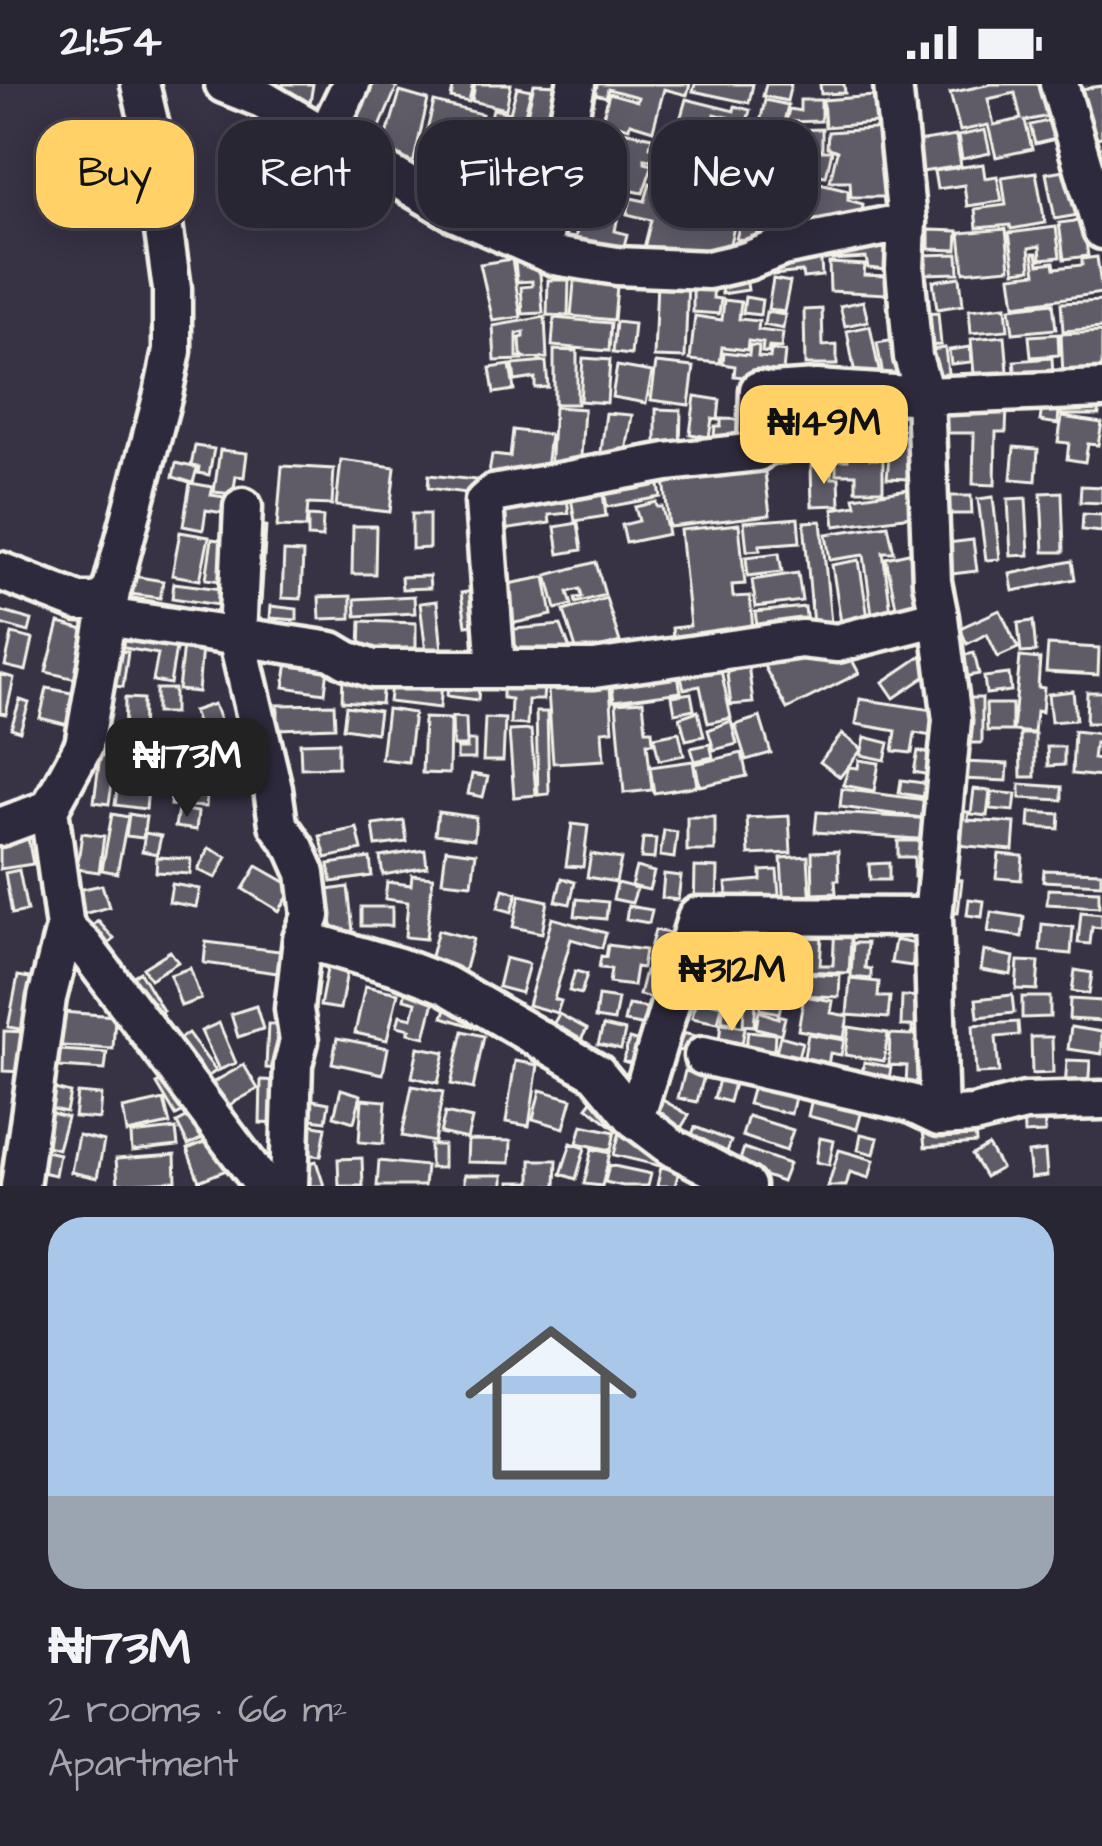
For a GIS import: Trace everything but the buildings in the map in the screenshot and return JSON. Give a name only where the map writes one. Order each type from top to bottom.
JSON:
[{"type":"street","points":[[20,1186],[46,998],[65,928],[49,809],[84,745],[109,605],[172,351],[172,289],[140,84]]},
{"type":"street","points":[[224,84],[263,91],[304,120]]},
{"type":"street","points":[[334,120],[351,84]]},
{"type":"street","points":[[541,250],[576,84]]},
{"type":"street","points":[[893,84],[907,222],[904,269],[914,356],[925,396],[932,582],[952,720],[933,917],[939,1117]]},
{"type":"street","points":[[1059,84],[1102,230]]},
{"type":"street","points":[[393,176],[454,212],[554,256],[616,266],[708,270],[782,248],[907,222]]},
{"type":"street","points":[[496,669],[484,502],[493,494],[667,462],[757,452],[758,390],[925,396],[1102,389]]},
{"type":"street","points":[[243,507],[237,637],[278,824],[306,873],[311,916],[302,939],[294,1009],[299,1041],[293,1064],[289,1186]]},
{"type":"street","points":[[0,571],[79,602],[98,602],[237,637],[332,651],[373,669],[594,669],[801,639],[837,643],[940,617]]},
{"type":"street","points":[[0,827],[49,809]]},
{"type":"street","points":[[635,1119],[697,916],[933,917]]},
{"type":"street","points":[[65,928],[84,946],[263,1186]]},
{"type":"street","points":[[302,939],[446,986],[597,1073],[635,1119],[672,1147],[746,1186]]},
{"type":"street","points":[[703,1056],[910,1103],[939,1117],[973,1115],[1025,1102],[1102,1100]]}]
